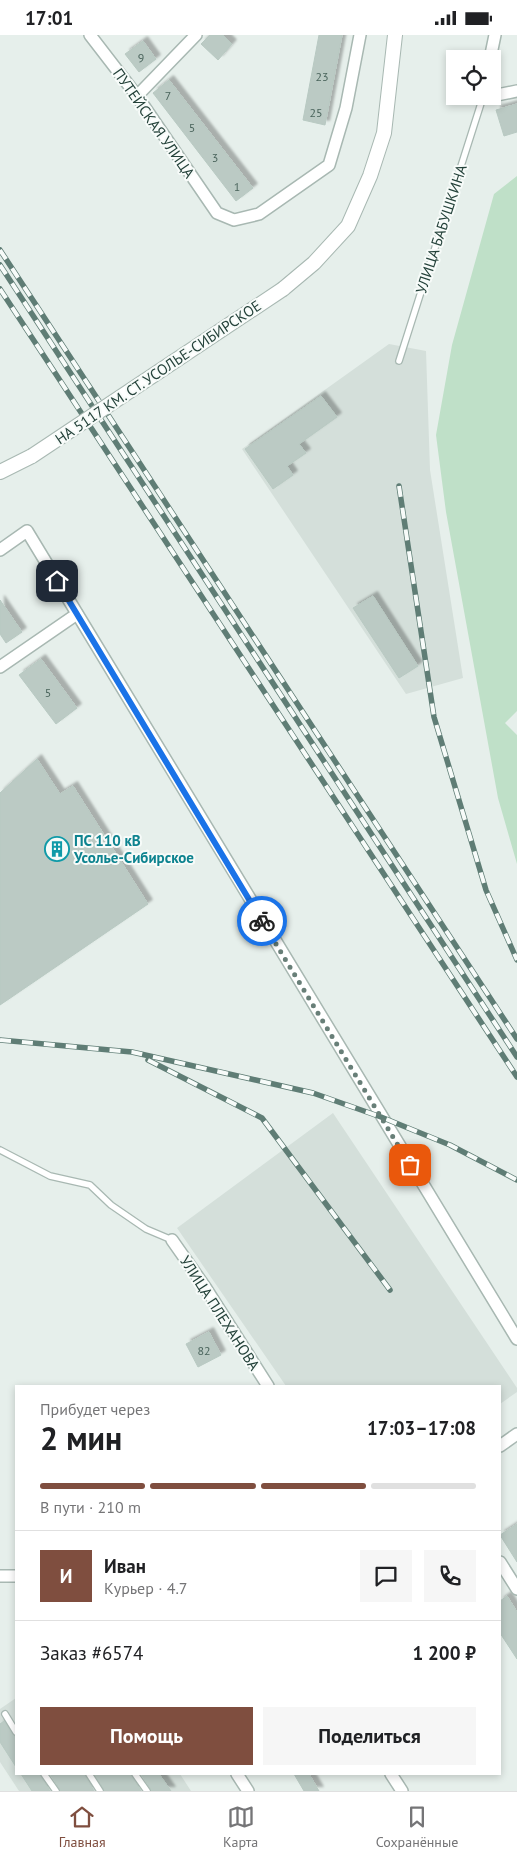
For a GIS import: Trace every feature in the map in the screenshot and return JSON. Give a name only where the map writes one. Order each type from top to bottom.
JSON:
[{"type":"street","name":"ПУТЕЙСКАЯ УЛИЦА","points":[[90,35],[137,96],[217,213],[234,220],[259,214],[329,165],[346,108],[360,35]]},
{"type":"street","points":[[137,96],[196,35]]},
{"type":"street","name":"НА 5117 КМ. СТ. УСОЛЬЕ-СИБИРСКОЕ","points":[[0,472],[32,456],[283,289],[314,263],[348,226],[370,176],[384,133],[395,35]]},
{"type":"street","points":[[492,50],[494,35]]},
{"type":"street","points":[[501,94],[517,91]]},
{"type":"street","points":[[0,550],[27,531],[517,1339]]},
{"type":"street","points":[[0,667],[77,614]]},
{"type":"street","name":"УЛИЦА ПЛЕХАНОВА","points":[[172,1240],[205,1287],[267,1385]]},
{"type":"street","points":[[501,1445],[517,1434]]},
{"type":"street","points":[[501,1564],[517,1589]]},
{"type":"street","points":[[0,1576],[15,1576]]},
{"type":"street","points":[[238,1775],[248,1791]]},
{"type":"street","points":[[392,1775],[402,1791]]},
{"type":"lane","name":"УЛИЦА БАБУШКИНА","points":[[399,361],[484,105]]},
{"type":"lane","points":[[0,1150],[50,1177],[90,1185],[110,1205],[146,1229],[172,1240]]},
{"type":"lane","points":[[5,1714],[15,1730]]},
{"type":"lane","points":[[45,1775],[56,1791]]},
{"type":"lane","points":[[90,1775],[100,1791]]},
{"type":"lane","points":[[136,1775],[147,1791]]},
{"type":"shaded area","points":[[389,344],[426,351],[430,470],[463,678],[406,694],[242,449]]},
{"type":"shaded area","points":[[333,1113],[517,1388],[517,1392],[501,1403],[501,1385],[285,1385],[177,1228]]},
{"type":"shaded area","points":[[15,1699],[15,1775],[181,1775],[191,1791],[19,1791],[0,1762],[0,1709]]},
{"type":"green space","points":[[517,176],[517,711],[505,723],[517,735],[517,864],[498,798],[446,512],[436,435],[452,345],[494,194]]},
{"type":"building","points":[[210,35],[223,35],[232,44],[218,60],[201,44]]},
{"type":"building","points":[[319,35],[342,35],[325,125],[303,120]]},
{"type":"building","points":[[143,41],[156,59],[139,72],[125,54]]},
{"type":"building","points":[[169,80],[253,188],[236,201],[153,93]]},
{"type":"building","points":[[517,104],[517,132],[504,136],[496,110]]},
{"type":"building","points":[[321,396],[337,417],[299,444],[306,453],[287,466],[293,475],[273,489],[245,449]]},
{"type":"building","points":[[373,596],[418,666],[399,678],[353,608]]},
{"type":"building","points":[[0,600],[22,632],[6,643],[0,634]]},
{"type":"building","points":[[41,659],[77,708],[56,724],[19,675]]},
{"type":"building","name":"ПС 110 кВ Усолье-Сибирское","points":[[37,759],[60,794],[73,786],[148,904],[0,1005],[0,793]]},
{"type":"building","points":[[209,1332],[221,1355],[198,1367],[186,1344]]},
{"type":"building","points":[[517,1524],[517,1562],[501,1537],[501,1534]]},
{"type":"building","points":[[507,1596],[517,1612],[517,1659],[501,1635],[501,1600]]},
{"type":"building","points":[[4,1721],[15,1736],[15,1765],[0,1742],[0,1724]]},
{"type":"building","points":[[22,1775],[40,1775],[50,1791],[32,1791]]},
{"type":"building","points":[[51,1775],[85,1775],[94,1791],[61,1791]]},
{"type":"building","points":[[95,1775],[131,1775],[141,1791],[105,1791]]},
{"type":"building","points":[[142,1775],[160,1775],[171,1791],[152,1791]]},
{"type":"building","points":[[295,1775],[310,1775],[319,1791],[304,1791]]},
{"type":"railway","points":[[0,250],[517,1039]]},
{"type":"railway","points":[[0,265],[517,1057]]},
{"type":"railway","points":[[0,289],[517,1077]]},
{"type":"railway","points":[[399,486],[434,717],[486,890],[517,960]]},
{"type":"railway","points":[[0,1040],[132,1052],[313,1093],[381,1117],[450,1145],[517,1180]]},
{"type":"railway","points":[[148,1060],[262,1118],[390,1290]]},
{"type":"way so far","points":[[262,921],[410,1165]]},
{"type":"place","name":"ПС 110 кВ Усолье-Сибирское","points":[[57,849]]},
{"type":"route","points":[[57,581],[262,921]]}]
